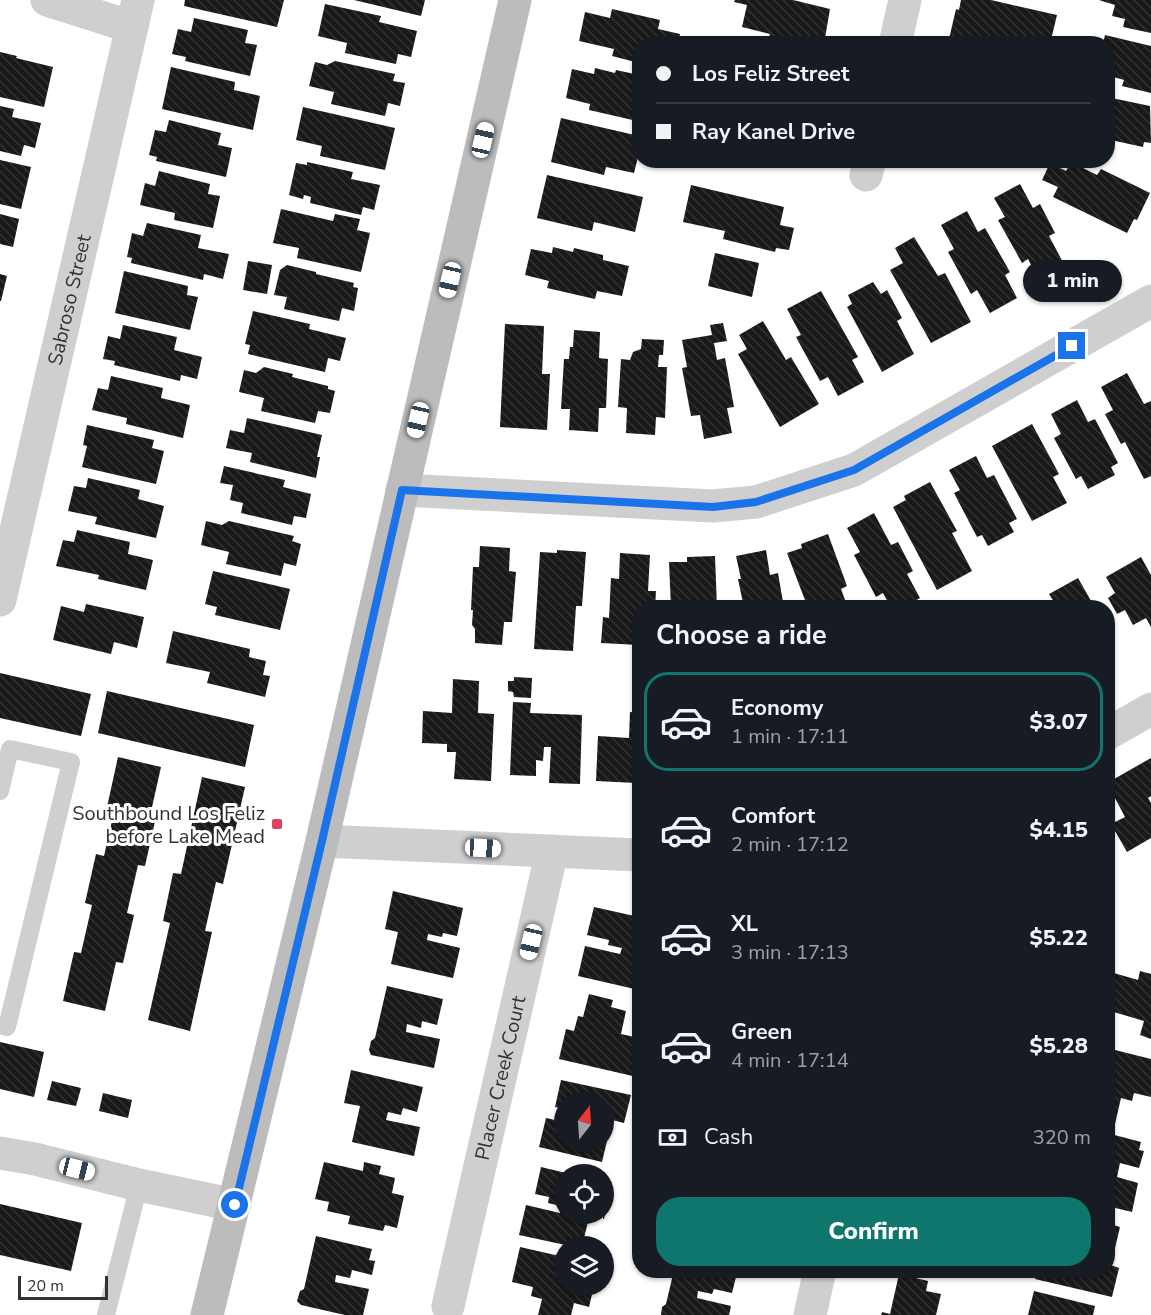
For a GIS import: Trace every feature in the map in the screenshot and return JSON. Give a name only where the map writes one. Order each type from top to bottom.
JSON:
[{"type":"street","points":[[46,0],[135,14]]},
{"type":"street","points":[[207,1315],[322,841],[515,0]]},
{"type":"street","points":[[897,36],[905,0]]},
{"type":"street","name":"Sabroso Street","points":[[0,600],[135,14]]},
{"type":"street","points":[[402,490],[713,507],[756,502],[854,470],[1151,302]]},
{"type":"street","points":[[1115,730],[1151,710]]},
{"type":"street","points":[[322,841],[632,855]]},
{"type":"street","name":"Placer Creek Court","points":[[448,1306],[552,851]]},
{"type":"street","points":[[0,1153],[235,1205]]},
{"type":"street","points":[[810,1315],[818,1278]]},
{"type":"lane","points":[[0,791],[10,749],[71,762],[7,1027],[0,1025]]},
{"type":"lane","points":[[106,1315],[139,1185]]},
{"type":"building","points":[[185,0],[284,0],[277,27],[184,6]]},
{"type":"building","points":[[354,0],[425,0],[421,16]]},
{"type":"building","points":[[735,0],[793,0],[830,9],[825,36],[769,36],[770,34],[742,27],[747,5],[734,2]]},
{"type":"building","points":[[961,0],[991,0],[1057,15],[1052,36],[950,36],[956,9],[959,10]]},
{"type":"building","points":[[1099,0],[1151,0],[1151,33],[1123,27],[1125,19],[1112,16],[1115,5]]},
{"type":"building","points":[[325,4],[381,16],[379,22],[417,31],[411,57],[398,54],[396,64],[345,53],[347,43],[318,36]]},
{"type":"building","points":[[612,9],[660,20],[658,29],[680,34],[680,36],[632,36],[632,61],[612,56],[614,49],[579,41],[585,12],[610,18]]},
{"type":"building","points":[[194,18],[248,30],[245,43],[257,45],[250,76],[185,61],[186,57],[172,54],[178,29],[191,32]]},
{"type":"building","points":[[1115,37],[1151,46],[1151,93],[1122,86],[1124,80],[1115,77]]},
{"type":"building","points":[[0,52],[53,67],[44,107],[0,97]]},
{"type":"building","points":[[335,61],[395,74],[393,81],[405,83],[400,106],[388,103],[385,116],[331,104],[334,92],[309,86],[315,62],[327,65]]},
{"type":"building","points":[[171,67],[235,82],[234,90],[260,96],[253,130],[162,109]]},
{"type":"building","points":[[595,68],[615,73],[616,70],[632,73],[632,120],[589,110],[590,104],[566,98],[572,69],[594,74]]},
{"type":"building","points":[[1115,99],[1150,106],[1151,143],[1144,142],[1143,147],[1115,141]]},
{"type":"building","points":[[0,106],[14,109],[12,117],[41,123],[35,148],[24,145],[21,156],[0,151]]},
{"type":"building","points":[[303,107],[395,128],[385,170],[320,156],[322,146],[296,140]]},
{"type":"building","points":[[561,118],[632,134],[634,173],[606,167],[604,175],[551,162]]},
{"type":"building","points":[[169,120],[221,133],[218,145],[232,148],[226,177],[156,161],[157,157],[149,155],[155,130],[166,132]]},
{"type":"building","points":[[0,160],[31,167],[21,209],[0,204]]},
{"type":"building","points":[[307,162],[353,172],[351,179],[380,185],[374,210],[363,207],[361,215],[310,203],[311,197],[304,195],[303,199],[289,195],[296,163],[307,165]]},
{"type":"building","points":[[1048,168],[1060,168],[1066,171],[1068,168],[1083,168],[1097,175],[1101,169],[1150,193],[1137,220],[1134,219],[1127,233],[1053,197],[1058,187],[1042,180]]},
{"type":"building","points":[[159,171],[210,184],[208,194],[220,196],[213,228],[174,220],[175,213],[140,205],[145,183],[155,186]]},
{"type":"building","points":[[547,175],[643,197],[635,232],[594,222],[592,231],[537,218]]},
{"type":"building","points":[[1020,184],[1033,208],[1040,204],[1055,233],[1049,236],[1066,268],[1040,282],[1028,259],[1022,263],[998,220],[1005,217],[994,198]]},
{"type":"building","points":[[691,185],[784,207],[780,225],[794,228],[789,250],[776,248],[775,252],[723,239],[725,231],[683,222]]},
{"type":"building","points":[[281,209],[333,221],[335,214],[360,219],[357,230],[370,233],[361,272],[297,258],[299,248],[273,243]]},
{"type":"building","points":[[967,211],[978,232],[985,228],[1010,272],[1005,275],[1017,298],[990,313],[977,290],[971,294],[948,252],[954,249],[941,225]]},
{"type":"building","points":[[0,214],[19,219],[13,247],[0,244]]},
{"type":"building","points":[[147,223],[201,235],[198,248],[229,254],[223,279],[204,274],[203,280],[131,263],[132,258],[127,257],[132,233],[143,236]]},
{"type":"building","points":[[914,237],[938,276],[945,273],[971,322],[931,343],[890,270],[903,263],[895,248]]},
{"type":"building","points":[[553,247],[573,252],[574,248],[603,255],[603,260],[629,266],[622,296],[597,291],[595,299],[547,288],[549,281],[525,275],[531,249],[552,253]]},
{"type":"building","points":[[715,253],[759,263],[752,297],[708,286]]},
{"type":"building","points":[[248,261],[272,265],[267,294],[243,290]]},
{"type":"building","points":[[287,265],[354,283],[353,287],[358,288],[354,311],[342,308],[339,321],[284,309],[287,297],[274,295],[280,270]]},
{"type":"building","points":[[124,271],[188,286],[187,295],[198,297],[190,330],[115,313]]},
{"type":"building","points":[[0,274],[7,276],[1,301],[0,301]]},
{"type":"building","points":[[873,282],[881,294],[887,290],[902,318],[897,321],[914,354],[882,372],[847,307],[852,304],[848,295]]},
{"type":"building","points":[[821,291],[858,357],[852,360],[864,382],[838,396],[828,377],[820,381],[796,337],[801,335],[787,309]]},
{"type":"building","points":[[253,311],[310,324],[309,329],[346,338],[340,361],[328,358],[325,372],[248,354],[250,345],[245,344]]},
{"type":"building","points":[[763,321],[786,360],[791,357],[819,404],[780,427],[738,354],[747,349],[739,335]]},
{"type":"building","points":[[723,323],[727,341],[714,343],[717,360],[725,358],[734,407],[727,408],[732,433],[704,439],[700,415],[691,416],[682,368],[687,367],[682,340],[712,335],[710,325]]},
{"type":"building","points":[[505,324],[544,326],[542,374],[550,374],[547,430],[500,427]]},
{"type":"building","points":[[123,325],[177,337],[174,350],[202,357],[197,379],[181,375],[180,381],[114,365],[115,361],[103,359],[108,336],[120,339]]},
{"type":"building","points":[[574,330],[600,332],[599,358],[608,359],[606,408],[599,408],[598,432],[569,430],[570,409],[561,409],[564,359],[569,359],[570,347],[573,347]]},
{"type":"building","points":[[642,339],[664,340],[663,355],[659,355],[658,367],[667,367],[665,418],[656,417],[655,435],[626,433],[627,408],[618,407],[621,359],[630,360],[633,352],[641,349]]},
{"type":"building","points":[[264,367],[328,386],[328,389],[335,391],[330,413],[318,411],[315,423],[261,411],[264,398],[239,392],[244,370],[256,373]]},
{"type":"building","points":[[1127,373],[1144,404],[1151,401],[1151,476],[1144,479],[1125,442],[1121,444],[1105,414],[1113,410],[1101,387]]},
{"type":"building","points":[[111,376],[163,388],[161,398],[190,405],[183,438],[126,424],[127,418],[92,410],[98,388],[108,390]]},
{"type":"building","points":[[1077,400],[1088,422],[1095,419],[1118,463],[1111,467],[1115,475],[1088,489],[1081,476],[1076,479],[1054,438],[1061,434],[1051,414]]},
{"type":"building","points":[[247,418],[322,435],[317,457],[320,457],[316,478],[250,462],[252,453],[226,448],[230,430],[244,433]]},
{"type":"building","points":[[1032,424],[1059,474],[1053,477],[1067,503],[1032,521],[992,446]]},
{"type":"building","points":[[87,425],[154,440],[152,448],[164,451],[156,484],[82,467],[87,446],[83,445]]},
{"type":"building","points":[[976,456],[987,478],[994,475],[1017,519],[1009,523],[1014,532],[988,546],[982,535],[977,537],[954,493],[960,490],[949,470]]},
{"type":"building","points":[[224,466],[285,480],[283,487],[311,494],[306,518],[294,516],[292,525],[241,513],[243,503],[230,500],[233,485],[220,483]]},
{"type":"building","points":[[88,478],[140,490],[138,499],[164,506],[156,538],[95,524],[97,517],[68,511],[74,486],[86,488]]},
{"type":"building","points":[[930,482],[957,531],[952,533],[972,571],[937,590],[893,507],[906,500],[904,496]]},
{"type":"building","points":[[874,513],[891,545],[898,542],[913,571],[907,574],[920,598],[887,600],[883,593],[876,597],[854,555],[860,552],[847,528]]},
{"type":"building","points":[[206,521],[222,525],[229,521],[294,536],[292,541],[301,544],[296,566],[284,563],[281,576],[226,564],[229,552],[201,545]]},
{"type":"building","points":[[77,530],[130,542],[128,554],[153,560],[146,590],[98,579],[99,575],[56,566],[63,540],[74,542]]},
{"type":"building","points":[[828,534],[847,586],[841,589],[845,600],[805,600],[787,553],[802,548],[801,544]]},
{"type":"building","points":[[480,546],[510,548],[509,571],[516,572],[512,622],[504,622],[502,645],[475,643],[475,629],[472,625],[473,610],[471,610],[473,567],[479,567]]},
{"type":"building","points":[[557,550],[586,552],[582,606],[576,606],[573,651],[534,649],[540,552],[557,553]]},
{"type":"building","points":[[766,550],[770,575],[778,573],[783,600],[742,600],[736,556]]},
{"type":"building","points":[[620,553],[650,555],[648,591],[656,591],[655,600],[632,600],[632,645],[601,643],[603,617],[609,618],[611,578],[619,579]]},
{"type":"building","points":[[715,556],[717,600],[671,600],[669,562],[687,562],[687,557]]},
{"type":"building","points":[[1141,557],[1151,575],[1151,627],[1146,618],[1133,625],[1125,610],[1117,614],[1115,600],[1108,598],[1115,593],[1106,577]]},
{"type":"building","points":[[213,571],[290,589],[280,630],[215,615],[217,607],[205,604]]},
{"type":"building","points":[[1078,578],[1090,600],[1053,600],[1049,594]]},
{"type":"building","points":[[86,604],[144,617],[137,648],[114,642],[111,654],[53,640],[61,606],[84,612]]},
{"type":"building","points":[[173,631],[250,649],[249,657],[266,661],[263,675],[270,676],[265,697],[207,683],[210,672],[166,663]]},
{"type":"building","points":[[0,673],[91,694],[81,736],[0,718]]},
{"type":"building","points":[[514,677],[532,678],[531,698],[514,697],[513,692],[508,691],[508,681],[514,681]]},
{"type":"building","points":[[453,679],[479,681],[478,713],[494,714],[491,781],[454,779],[456,752],[447,752],[447,744],[422,743],[423,711],[452,713]]},
{"type":"building","points":[[107,691],[254,725],[245,767],[98,733]]},
{"type":"building","points":[[513,702],[531,703],[530,713],[582,715],[580,784],[549,783],[551,747],[544,747],[543,761],[536,760],[536,776],[510,775]]},
{"type":"building","points":[[630,712],[632,712],[632,783],[596,781],[598,736],[629,738]]},
{"type":"building","points":[[118,757],[161,767],[150,816],[156,817],[145,866],[138,865],[127,913],[134,915],[123,963],[116,962],[105,1011],[63,1001],[74,952],[81,953],[92,905],[85,903],[96,854],[104,856],[115,808],[107,807]]},
{"type":"building","points":[[1151,758],[1151,796],[1148,798],[1151,803],[1151,838],[1127,852],[1115,831],[1115,822],[1125,817],[1115,798],[1115,778]]},
{"type":"building","points":[[202,777],[245,787],[223,884],[216,882],[205,931],[212,932],[190,1031],[148,1020],[170,923],[163,921],[173,873],[181,874]]},
{"type":"building","points":[[393,891],[463,908],[457,936],[443,933],[442,937],[428,934],[427,940],[460,948],[453,978],[391,964],[398,932],[385,929]]},
{"type":"building","points":[[594,907],[632,915],[632,988],[578,976],[585,946],[620,954],[622,948],[608,945],[609,940],[587,935]]},
{"type":"building","points":[[1140,971],[1151,974],[1151,1039],[1140,1035],[1144,1021],[1115,1012],[1115,973],[1138,980]]},
{"type":"building","points":[[387,986],[443,999],[437,1025],[422,1021],[421,1028],[407,1024],[406,1032],[440,1039],[434,1068],[371,1055],[369,1050],[371,1041],[375,1038]]},
{"type":"building","points":[[589,994],[613,1000],[611,1007],[626,1011],[621,1034],[632,1036],[632,1076],[559,1059],[566,1029],[574,1031],[578,1016],[583,1017]]},
{"type":"building","points":[[0,1042],[44,1052],[34,1097],[0,1089]]},
{"type":"building","points":[[1115,1050],[1151,1059],[1151,1097],[1134,1093],[1132,1101],[1121,1098],[1115,1124]]},
{"type":"building","points":[[351,1070],[423,1087],[417,1112],[403,1108],[401,1115],[388,1112],[386,1120],[420,1127],[414,1156],[352,1142],[360,1106],[344,1103]]},
{"type":"building","points":[[561,1080],[631,1095],[624,1123],[614,1120],[614,1092],[558,1092]]},
{"type":"building","points":[[52,1081],[81,1088],[76,1106],[47,1100]]},
{"type":"building","points":[[103,1093],[132,1100],[128,1118],[99,1111]]},
{"type":"building","points":[[546,1118],[554,1120],[554,1151],[539,1147]]},
{"type":"building","points":[[1115,1135],[1141,1142],[1139,1150],[1144,1151],[1139,1168],[1120,1163],[1117,1177],[1138,1183],[1132,1212],[1115,1208]]},
{"type":"building","points":[[560,1152],[604,1152],[602,1162]]},
{"type":"building","points":[[324,1162],[363,1171],[364,1162],[381,1166],[379,1174],[395,1178],[392,1193],[404,1196],[397,1228],[385,1225],[383,1231],[348,1224],[350,1216],[327,1211],[329,1202],[315,1199]]},
{"type":"building","points":[[541,1167],[554,1170],[554,1204],[548,1203],[549,1197],[535,1194]]},
{"type":"building","points":[[0,1204],[82,1223],[71,1271],[0,1255]]},
{"type":"building","points":[[526,1205],[554,1212],[554,1224],[588,1224],[584,1236],[554,1236],[554,1243],[519,1235]]},
{"type":"building","points":[[1115,1225],[1120,1227],[1115,1248]]},
{"type":"building","points":[[316,1236],[372,1249],[369,1260],[375,1261],[372,1275],[352,1270],[350,1278],[336,1275],[335,1282],[369,1289],[363,1315],[345,1315],[301,1305],[297,1301],[300,1291],[304,1289]]},
{"type":"building","points":[[520,1247],[554,1255],[554,1296],[592,1296],[589,1307],[574,1303],[571,1315],[538,1315],[542,1299],[531,1296],[533,1287],[512,1282]]},
{"type":"building","points":[[1115,1266],[1119,1268],[1112,1297],[1035,1279],[1115,1278]]},
{"type":"building","points":[[672,1278],[736,1278],[732,1293],[714,1289],[712,1294],[698,1291],[697,1298],[731,1306],[729,1315],[661,1315],[662,1307],[666,1304]]},
{"type":"building","points":[[898,1278],[928,1281],[926,1291],[941,1294],[936,1315],[881,1315],[882,1312],[890,1314]]},
{"type":"building","points":[[1034,1291],[1095,1306],[1093,1315],[1028,1315]]},
{"type":"place","name":"Southbound Los Feliz before Lake Mead","points":[[277,824]]},
{"type":"route","points":[[235,1205],[322,841],[402,490],[713,507],[756,502],[854,470],[1072,346]]}]
